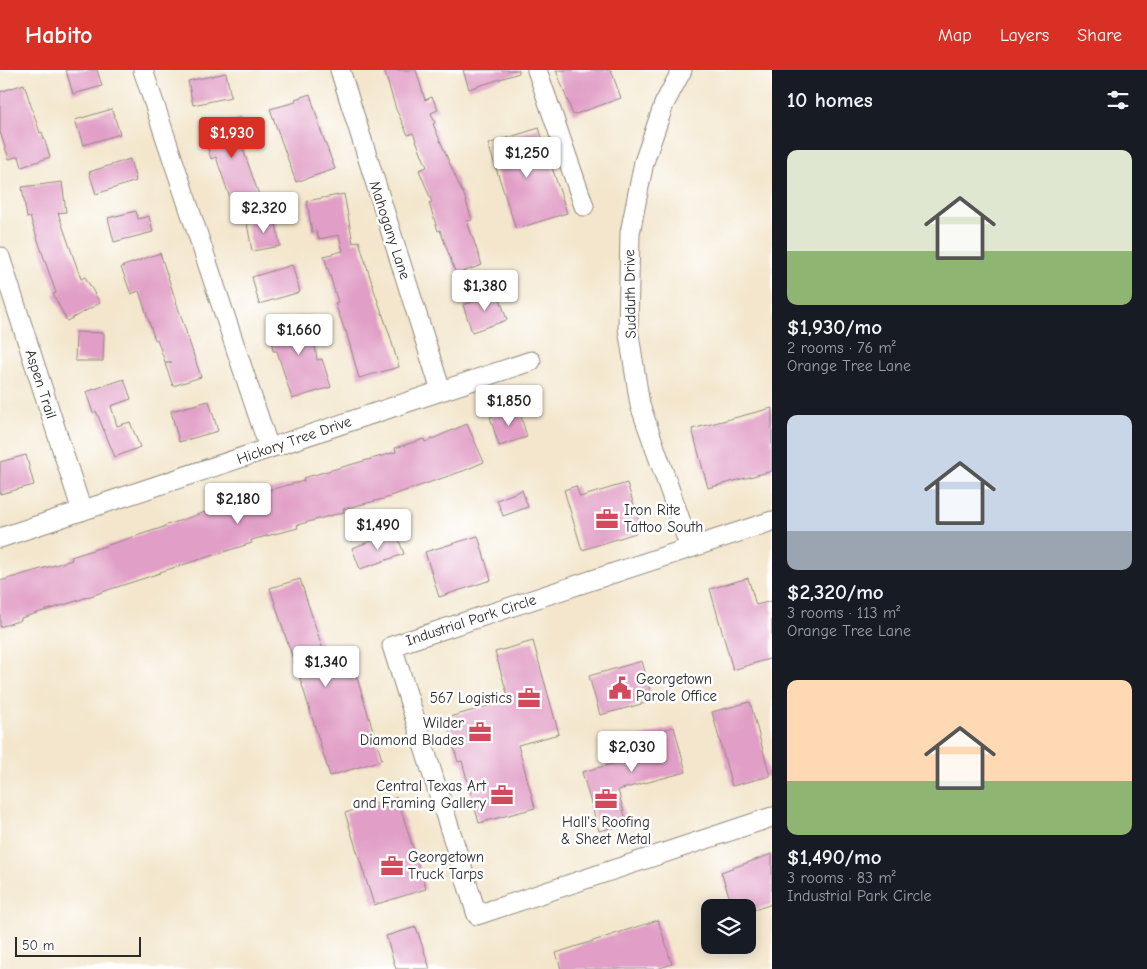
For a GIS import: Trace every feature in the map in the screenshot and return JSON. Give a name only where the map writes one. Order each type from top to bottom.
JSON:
[{"type":"street","points":[[143,70],[269,448]]},
{"type":"street","name":"Mahogany Lane","points":[[340,70],[441,391]]},
{"type":"street","points":[[537,70],[584,206]]},
{"type":"street","name":"Sudduth Drive","points":[[682,70],[664,104],[644,162],[630,233],[628,328],[640,405],[690,548]]},
{"type":"street","name":"Aspen Trail","points":[[0,257],[82,511]]},
{"type":"street","name":"Hickory Tree Drive","points":[[0,538],[531,360]]},
{"type":"street","name":"Industrial Park Circle","points":[[772,520],[392,646],[477,915],[772,817]]},
{"type":"building","points":[[66,70],[97,70],[102,86],[73,94]]},
{"type":"building","points":[[384,70],[416,70],[425,100],[432,97],[438,110],[431,113],[435,123],[433,124],[463,192],[472,220],[467,221],[482,265],[456,274],[440,230],[438,231],[429,203],[432,202],[419,170],[427,167],[413,133],[408,135],[396,109]]},
{"type":"building","points":[[463,70],[519,70],[519,73],[469,89]]},
{"type":"building","points":[[556,70],[611,70],[621,98],[573,115]]},
{"type":"building","points":[[226,73],[231,97],[193,105],[188,81]]},
{"type":"building","points":[[24,84],[50,157],[22,167],[19,156],[9,159],[0,132],[0,92]]},
{"type":"building","points":[[310,94],[318,123],[335,169],[296,182],[270,109],[296,102],[295,99]]},
{"type":"building","points":[[112,109],[120,134],[83,145],[75,120]]},
{"type":"building","points":[[240,118],[248,147],[243,149],[259,195],[232,204],[216,157],[211,159],[202,130]]},
{"type":"building","points":[[539,128],[567,213],[516,229],[488,144]]},
{"type":"building","points":[[130,159],[136,181],[96,194],[89,172]]},
{"type":"building","points":[[62,182],[66,212],[58,213],[81,279],[85,277],[100,303],[67,321],[53,294],[56,293],[30,217],[27,218],[22,187]]},
{"type":"building","points":[[344,194],[353,243],[359,241],[399,367],[359,378],[346,331],[335,303],[338,302],[324,256],[343,251],[339,235],[319,239],[316,231],[312,232],[307,201]]},
{"type":"building","points":[[136,211],[138,219],[149,216],[153,232],[114,242],[108,218]]},
{"type":"building","points":[[275,218],[280,246],[252,251],[247,223]]},
{"type":"building","points":[[160,253],[201,377],[173,386],[165,364],[172,362],[165,362],[157,339],[155,340],[139,291],[131,294],[121,267]]},
{"type":"building","points":[[292,265],[300,292],[259,304],[252,277]]},
{"type":"building","points":[[498,293],[507,320],[472,332],[463,305]]},
{"type":"building","points":[[311,315],[317,360],[322,359],[331,387],[292,399],[277,351],[273,351],[269,321]]},
{"type":"building","points":[[76,332],[104,333],[103,361],[75,361]]},
{"type":"building","points":[[124,379],[131,399],[111,406],[117,426],[130,422],[140,447],[115,457],[96,411],[93,413],[86,392]]},
{"type":"building","points":[[209,401],[218,431],[179,442],[171,411]]},
{"type":"building","points":[[772,408],[772,471],[708,488],[692,429]]},
{"type":"building","points":[[519,409],[527,437],[499,446],[490,417]]},
{"type":"building","points":[[467,424],[484,462],[391,497],[343,509],[344,512],[297,525],[298,528],[251,540],[252,543],[21,618],[21,620],[0,627],[0,581],[72,560],[71,557],[226,505],[229,513],[260,503],[257,493],[304,481],[303,478],[396,452],[395,448],[424,439],[425,442]]},
{"type":"building","points":[[26,455],[34,485],[0,494],[0,462]]},
{"type":"building","points":[[627,483],[642,531],[582,550],[564,490],[576,486],[580,497]]},
{"type":"building","points":[[522,490],[528,507],[503,516],[497,500]]},
{"type":"building","points":[[396,532],[404,554],[360,569],[352,548]]},
{"type":"building","points":[[478,536],[491,580],[439,597],[425,552]]},
{"type":"building","points":[[748,578],[756,605],[772,601],[772,658],[733,670],[710,589]]},
{"type":"building","points":[[300,579],[331,675],[354,668],[382,760],[330,776],[270,588]]},
{"type":"building","points":[[533,641],[559,734],[518,745],[535,808],[479,823],[462,761],[458,762],[446,718],[509,700],[495,652]]},
{"type":"building","points":[[642,661],[653,701],[600,715],[589,676]]},
{"type":"building","points":[[750,702],[770,776],[732,786],[712,712]]},
{"type":"building","points":[[674,727],[686,772],[618,790],[627,824],[599,831],[582,772],[619,762],[614,744]]},
{"type":"building","points":[[397,797],[426,889],[374,905],[345,813]]},
{"type":"building","points":[[772,854],[772,904],[756,909],[756,899],[730,899],[721,872]]},
{"type":"building","points":[[658,920],[672,964],[657,969],[561,969],[556,953]]},
{"type":"building","points":[[416,927],[430,969],[396,969],[386,936]]},
{"type":"place","name":"Iron Rite Tattoo South","points":[[607,519]]},
{"type":"place","name":"Georgetown Parole Office","points":[[620,688]]},
{"type":"place","name":"567 Logistics","points":[[529,698]]},
{"type":"place","name":"Wilder Diamond Blades","points":[[480,732]]},
{"type":"place","name":"Central Texas Art and Framing Gallery","points":[[502,795]]},
{"type":"place","name":"Hall's Roofing & Sheet Metal","points":[[606,799]]},
{"type":"place","name":"Georgetown Truck Tarps","points":[[392,866]]}]
